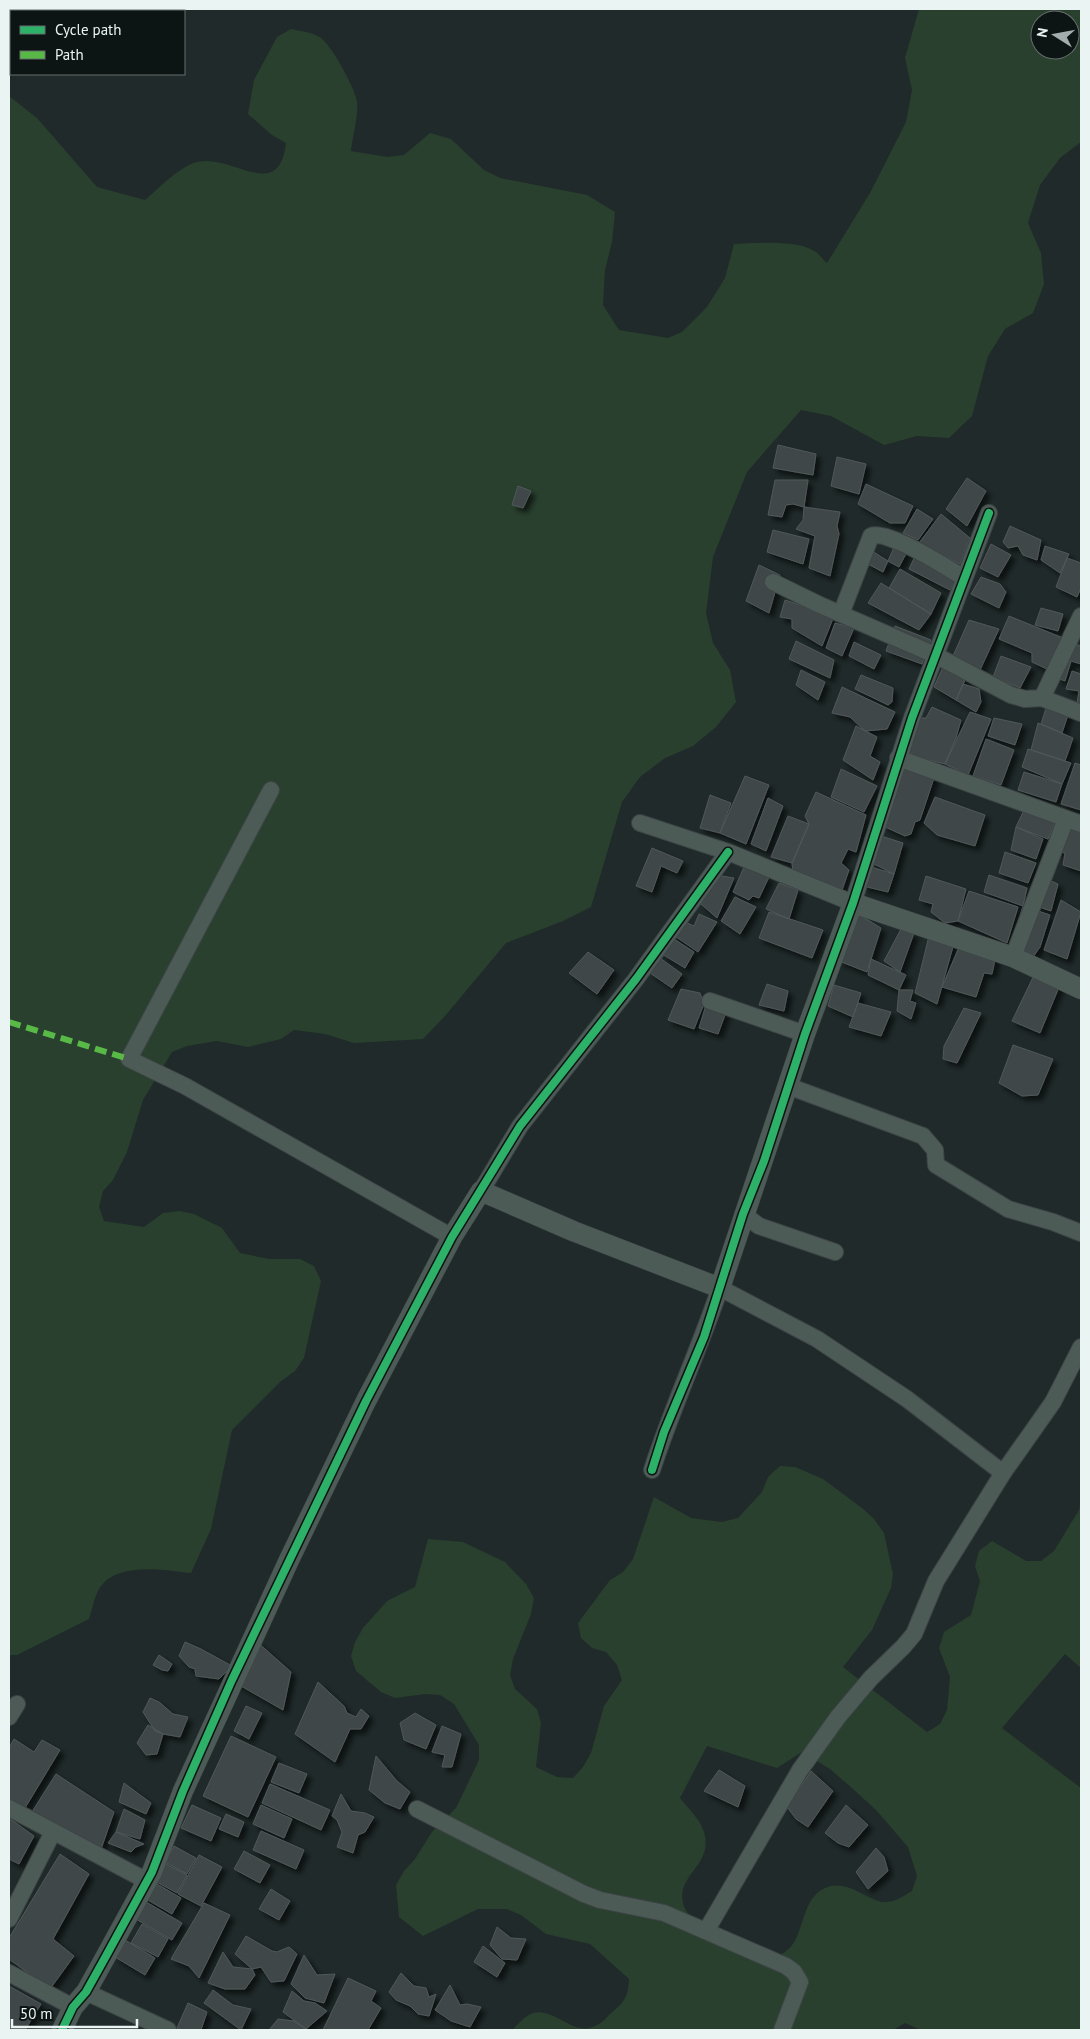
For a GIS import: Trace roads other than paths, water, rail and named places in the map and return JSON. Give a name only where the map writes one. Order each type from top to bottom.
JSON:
[{"type":"street","points":[[652,1470],[664,1432],[704,1337],[743,1214],[764,1161],[805,1034],[853,903],[898,758],[989,513]]},
{"type":"street","points":[[840,614],[871,536],[875,534],[886,536],[908,546],[964,578]]},
{"type":"street","points":[[772,582],[935,655],[1011,695],[1025,699],[1042,698],[1081,713]]},
{"type":"street","points":[[1042,698],[1081,616]]},
{"type":"street","points":[[898,758],[1074,821],[1013,957]]},
{"type":"street","points":[[271,790],[129,1059],[185,1086],[452,1237]]},
{"type":"street","points":[[640,823],[728,852],[853,903],[1013,957],[1081,989]]},
{"type":"street","points":[[62,2030],[146,1881],[183,1791],[264,1612],[362,1409],[452,1237],[520,1126],[636,979],[728,852]]},
{"type":"street","points":[[710,1002],[805,1034]]},
{"type":"street","points":[[788,1086],[924,1136],[935,1150],[936,1165],[1008,1209],[1053,1222],[1081,1233]]},
{"type":"street","points":[[480,1191],[573,1231],[720,1288],[825,1345],[907,1400],[1003,1473]]},
{"type":"street","points":[[743,1214],[759,1226],[835,1252]]},
{"type":"street","points":[[706,1932],[800,1770],[838,1718],[871,1678],[914,1634],[936,1581],[1003,1473],[1053,1402],[1081,1347]]},
{"type":"street","points":[[9,1808],[146,1881]]},
{"type":"street","points":[[417,1809],[584,1894],[600,1900],[664,1913],[786,1966],[798,1976],[800,1982],[782,2030]]},
{"type":"street","points":[[9,1919],[53,1832]]},
{"type":"street","points":[[9,1973],[168,2030]]}]
